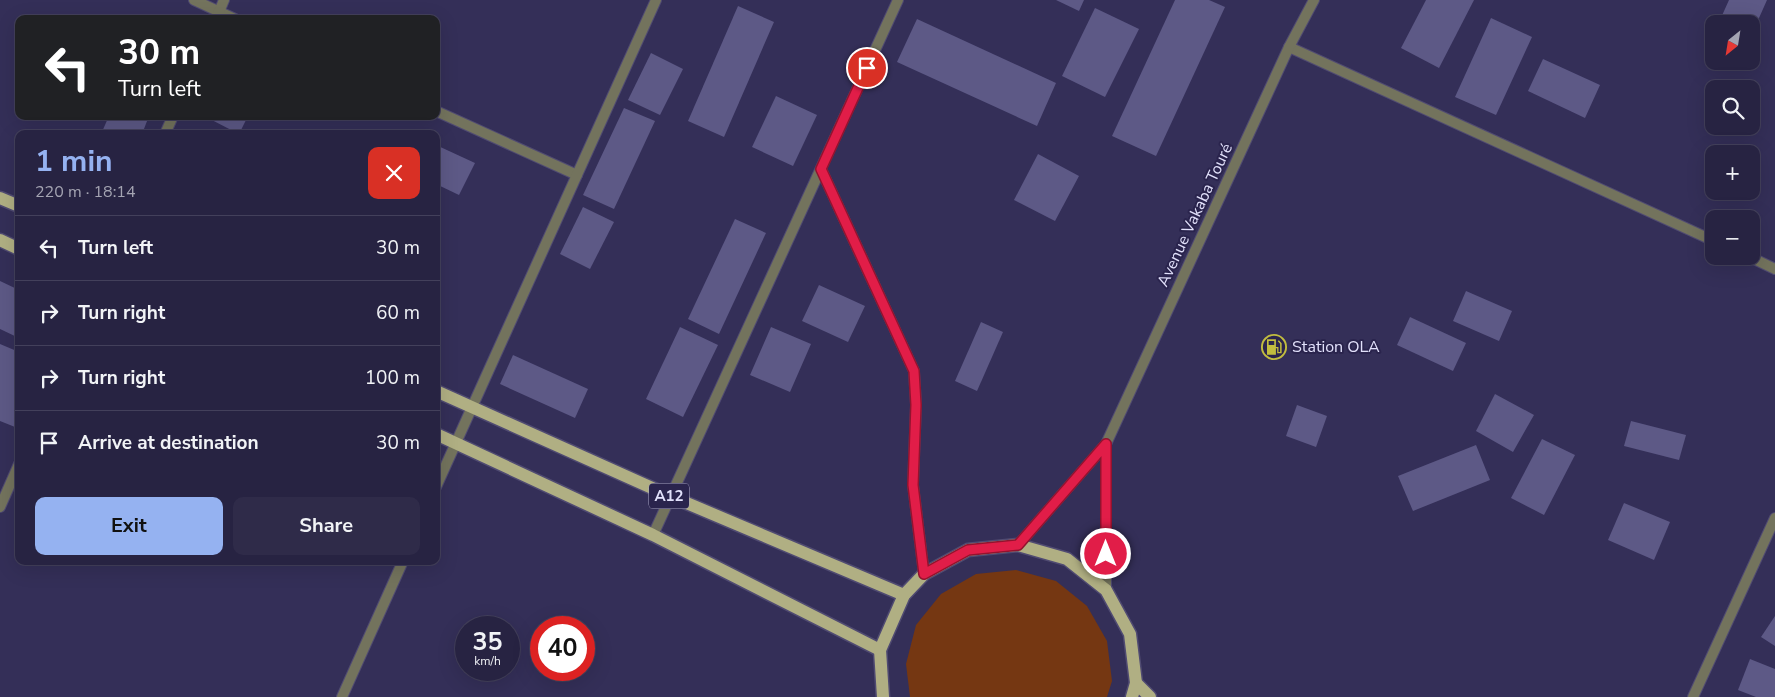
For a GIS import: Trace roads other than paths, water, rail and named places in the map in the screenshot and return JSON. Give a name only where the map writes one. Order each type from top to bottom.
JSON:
[{"type":"main road","points":[[0,198],[15,204]]},
{"type":"main road","points":[[0,240],[15,247]]},
{"type":"main road","name":"A12","points":[[440,393],[670,496],[904,595]]},
{"type":"main road","name":"A12","points":[[440,436],[653,535],[880,650]]},
{"type":"main road","points":[[883,697],[880,650],[904,595],[924,574],[968,550],[1018,545],[1067,559],[1106,590],[1130,634],[1136,683],[1132,697]]},
{"type":"main road","points":[[1136,683],[1150,697]]},
{"type":"street","points":[[194,0],[218,15],[224,0]]},
{"type":"street","points":[[440,478],[656,0]]},
{"type":"street","points":[[653,535],[898,0]]},
{"type":"street","name":"Avenue Vakaba Touré","points":[[1106,444],[1289,47],[1314,0]]},
{"type":"street","points":[[1289,47],[1705,237]]},
{"type":"street","points":[[440,113],[577,175]]},
{"type":"street","points":[[821,169],[914,371],[916,405],[913,485],[924,574]]},
{"type":"street","points":[[1760,261],[1775,268]]},
{"type":"street","points":[[1018,545],[1106,444]]},
{"type":"street","points":[[1106,444],[1106,590]]},
{"type":"street","points":[[0,507],[15,473]]},
{"type":"street","points":[[1693,697],[1775,518]]},
{"type":"street","points":[[342,697],[401,565]]},
{"type":"place","name":"Station OLA","points":[[1274,347]]}]
